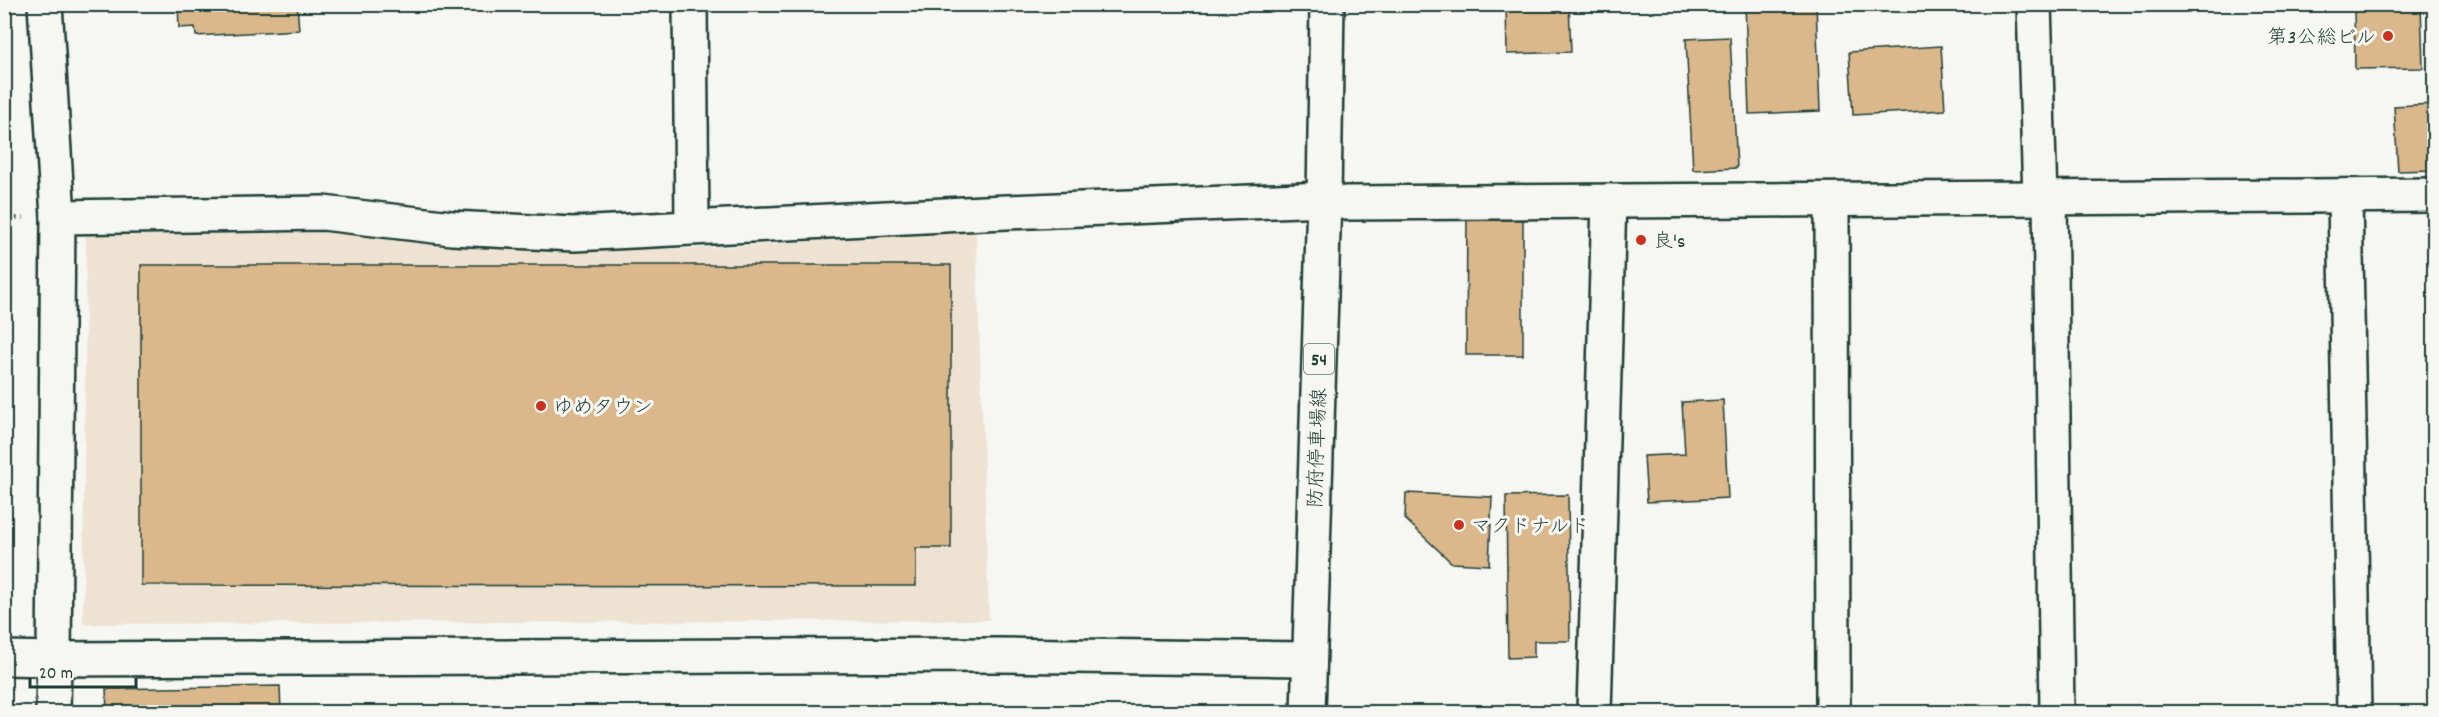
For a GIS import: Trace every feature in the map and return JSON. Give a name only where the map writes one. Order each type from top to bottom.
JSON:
[{"type":"street","points":[[45,4],[58,218],[53,712]]},
{"type":"street","points":[[690,4],[692,227]]},
{"type":"street","name":"防府停車場線","points":[[1308,712],[1335,201],[1327,4]]},
{"type":"street","points":[[2034,4],[2045,198],[2057,712]]},
{"type":"street","points":[[58,218],[323,213],[452,228],[574,234],[692,227],[1335,201],[2434,195]]},
{"type":"street","points":[[2345,196],[2354,712]]},
{"type":"street","points":[[1832,200],[1833,712]]},
{"type":"street","points":[[1594,712],[1609,201]]},
{"type":"street","points":[[4,658],[986,655],[1310,659]]},
{"type":"shaded area","points":[[347,232],[522,245],[684,249],[976,232],[989,620],[83,624],[86,236]]},
{"type":"building","points":[[178,4],[297,4],[299,30],[196,36],[195,27],[179,28]]},
{"type":"building","points":[[1506,4],[1569,4],[1571,52],[1507,54]]},
{"type":"building","points":[[1745,4],[1816,4],[1820,111],[1749,114]]},
{"type":"building","name":"第3公総ビル","points":[[2354,4],[2421,4],[2423,68],[2355,69]]},
{"type":"building","points":[[1730,37],[1737,168],[1693,170],[1686,39]]},
{"type":"building","points":[[1941,46],[1945,110],[1853,115],[1849,52]]},
{"type":"building","points":[[2434,104],[2434,170],[2398,171],[2394,106]]},
{"type":"building","points":[[1467,215],[1523,215],[1523,355],[1466,355]]},
{"type":"building","points":[[141,265],[951,265],[951,548],[916,548],[916,586],[141,585]]},
{"type":"building","points":[[1723,400],[1728,498],[1647,502],[1644,456],[1685,454],[1682,402]]},
{"type":"building","points":[[1406,493],[1492,497],[1489,565],[1452,563],[1405,519]]},
{"type":"building","points":[[1568,495],[1570,641],[1534,641],[1534,657],[1508,658],[1506,496]]},
{"type":"building","points":[[280,686],[281,712],[107,712],[106,689]]},
{"type":"place","name":"第3公総ビル","points":[[2388,36]]},
{"type":"place","name":"良's","points":[[1641,240]]},
{"type":"place","name":"ゆめタウン","points":[[541,406]]},
{"type":"place","name":"マクドナルド","points":[[1459,525]]}]
